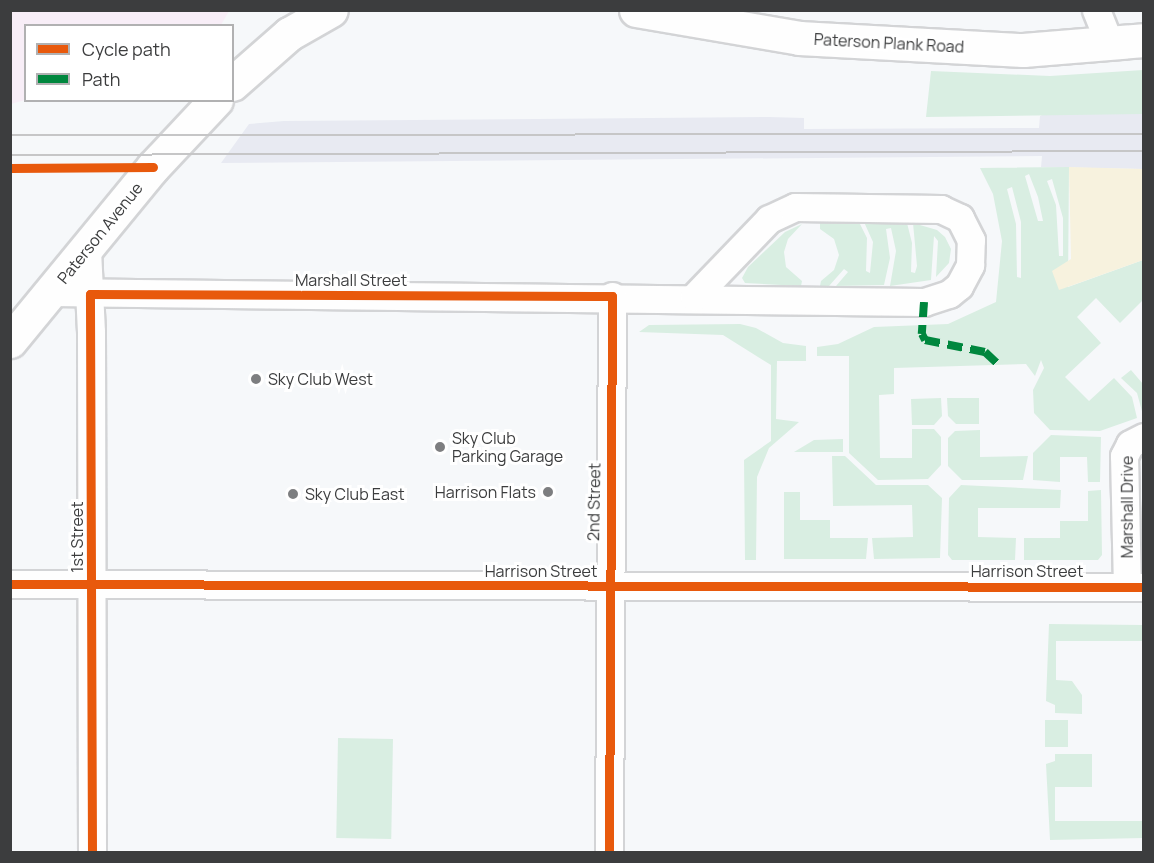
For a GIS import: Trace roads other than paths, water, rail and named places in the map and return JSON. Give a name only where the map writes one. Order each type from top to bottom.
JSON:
[{"type":"main road","name":"Paterson Plank Road","points":[[636,10],[799,38],[1023,50],[1143,40]]},
{"type":"main road","points":[[234,82],[289,34],[330,11]]},
{"type":"main road","name":"Paterson Avenue","points":[[10,341],[87,250],[153,166],[214,102]]},
{"type":"street","points":[[1096,10],[1109,43]]},
{"type":"street","name":"Marshall Street","points":[[51,292],[612,296],[924,302],[949,294],[959,286],[970,265],[970,240],[960,218],[940,209],[795,207],[769,219],[694,297]]},
{"type":"street","name":"1st Street","points":[[87,250],[90,294],[92,852]]},
{"type":"street","name":"2nd Street","points":[[609,852],[608,586],[612,296]]},
{"type":"street","name":"Marshall Drive","points":[[1135,587],[1124,456],[1130,444],[1143,438]]},
{"type":"street","name":"Harrison Street","points":[[10,584],[1135,587]]},
{"type":"tram line","points":[[10,135],[1144,134]]},
{"type":"tram line","points":[[10,155],[1144,151]]},
{"type":"place","name":"Sky Club West","points":[[256,379]]},
{"type":"place","name":"Sky Club Parking Garage","points":[[440,447]]},
{"type":"place","name":"Harrison Flats","points":[[548,492]]},
{"type":"place","name":"Sky Club East","points":[[293,494]]}]
